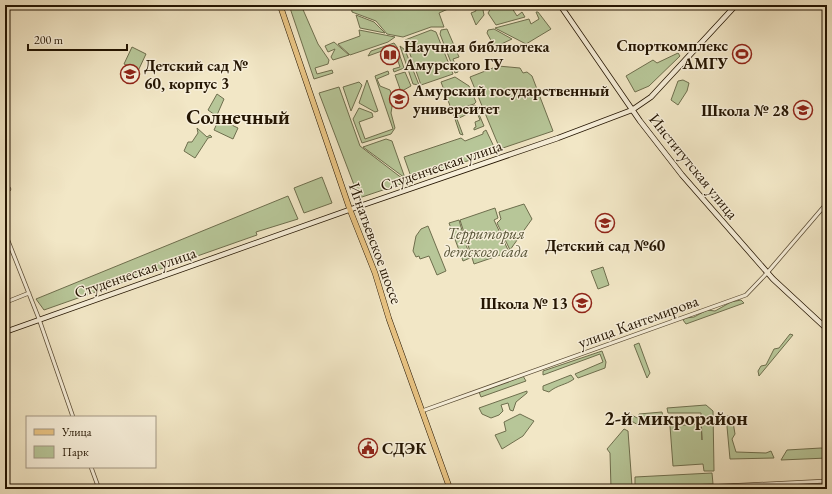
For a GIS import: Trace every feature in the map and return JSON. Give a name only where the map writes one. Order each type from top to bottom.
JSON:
[{"type":"main road","name":"Игнатьевское шоссе","points":[[280,5],[350,210],[375,273],[389,319],[450,489]]},
{"type":"main road","name":"Институтская улица","points":[[560,5],[632,110],[682,175],[767,273],[827,329]]},
{"type":"main road","name":"Студенческая улица","points":[[5,332],[558,138],[632,110],[651,97],[736,5]]},
{"type":"street","name":"улица Кантемирова","points":[[422,411],[746,295],[767,273],[827,203]]},
{"type":"street","points":[[5,233],[39,319],[73,416]]},
{"type":"street","points":[[5,298],[9,301],[29,293]]},
{"type":"street","points":[[91,468],[99,489]]},
{"type":"street","points":[[662,489],[827,481]]},
{"type":"green space","points":[[289,5],[301,5],[318,44],[329,60],[328,64],[315,68],[317,74],[332,70],[333,73],[314,79]]},
{"type":"green space","points":[[351,5],[457,5],[439,13],[444,27],[431,27],[403,37],[387,34],[376,21],[352,12]]},
{"type":"green space","points":[[474,5],[489,5],[483,10],[484,15],[476,25],[471,13],[476,11]]},
{"type":"green space","points":[[493,5],[510,5],[517,16],[522,12],[525,17],[496,25],[488,13]]},
{"type":"green space","points":[[536,12],[538,12],[551,29],[526,44],[495,28],[529,19],[531,24],[539,19]]},
{"type":"green space","points":[[356,15],[374,22],[385,33],[360,28]]},
{"type":"green space","points":[[447,29],[459,57],[453,59],[458,72],[455,73],[440,34],[441,30]]},
{"type":"green space","points":[[494,29],[512,39],[497,46],[493,44],[487,33],[488,30]]},
{"type":"green space","points":[[359,30],[395,37],[388,42],[350,55],[338,44],[360,36]]},
{"type":"green space","points":[[431,30],[436,32],[453,74],[421,85],[405,40]]},
{"type":"green space","points":[[334,42],[349,55],[333,60],[331,57],[335,49],[328,52],[325,46]]},
{"type":"green space","points":[[394,43],[397,47],[404,68],[394,72],[393,69],[400,67],[393,47],[368,56],[371,51]]},
{"type":"green space","points":[[400,46],[405,50],[419,85],[413,84]]},
{"type":"green space","points":[[132,47],[146,54],[138,71],[124,64]]},
{"type":"green space","points":[[678,53],[680,56],[649,86],[635,92],[626,76],[653,60],[657,63]]},
{"type":"green space","points":[[498,66],[520,68],[523,73],[527,72],[532,76],[553,131],[500,149],[470,77]]},
{"type":"green space","points":[[388,71],[389,74],[377,79],[380,86],[390,90],[393,101],[391,113],[395,128],[391,134],[362,143],[353,119],[359,108],[372,113],[373,117],[359,122],[365,139],[393,129],[375,76]]},
{"type":"green space","points":[[405,72],[411,86],[402,91],[395,75]]},
{"type":"green space","points":[[455,77],[469,86],[476,102],[452,111],[441,82]]},
{"type":"green space","points":[[367,80],[378,111],[375,112],[359,103]]},
{"type":"green space","points":[[683,80],[689,83],[687,91],[678,105],[671,100],[678,81]]},
{"type":"green space","points":[[359,82],[362,85],[351,111],[343,87]]},
{"type":"green space","points":[[339,87],[360,146],[407,182],[359,198],[319,93]]},
{"type":"green space","points":[[217,94],[224,99],[217,115],[215,115],[208,110]]},
{"type":"green space","points":[[475,105],[484,126],[474,130],[476,127],[475,122],[480,120],[476,110],[457,119],[463,135],[460,134],[453,113]]},
{"type":"green space","points":[[219,119],[238,128],[233,139],[214,130]]},
{"type":"green space","points":[[197,128],[207,137],[210,135],[212,137],[208,138],[195,158],[184,151],[188,142],[192,142],[198,133]]},
{"type":"green space","points":[[486,130],[496,151],[410,181],[410,174],[404,157],[461,138],[465,141],[483,134]]},
{"type":"green space","points":[[386,139],[392,141],[405,178],[363,147]]},
{"type":"green space","points":[[322,177],[332,203],[304,213],[294,188]]},
{"type":"green space","points":[[288,196],[298,219],[256,232],[257,235],[44,310],[36,299]]},
{"type":"green space","points":[[524,204],[532,219],[510,250],[497,223],[501,219],[499,212]]},
{"type":"green space","name":"Территория детского сада","points":[[495,208],[498,218],[494,220],[509,252],[474,264],[460,220]]},
{"type":"green space","points":[[459,220],[470,258],[463,261],[449,223]]},
{"type":"green space","points":[[428,226],[446,271],[437,275],[429,256],[420,259],[419,256],[416,257],[413,251],[416,236],[421,229]]},
{"type":"green space","points":[[603,267],[609,285],[598,289],[591,271]]},
{"type":"green space","points":[[741,300],[744,303],[686,324],[683,320],[694,317],[707,310],[715,311],[731,302]]},
{"type":"green space","points":[[790,334],[793,335],[759,376],[758,371],[761,366],[766,365],[774,349],[779,348]]},
{"type":"green space","points":[[639,343],[650,373],[647,378],[634,345]]},
{"type":"green space","points":[[602,351],[606,362],[605,368],[578,378],[575,374],[603,362],[600,354],[543,375],[543,371]]},
{"type":"green space","points":[[571,375],[574,379],[571,381],[549,392],[543,390],[543,386]]},
{"type":"green space","points":[[523,376],[526,381],[481,397],[479,392]]},
{"type":"green space","points":[[527,391],[527,393],[516,402],[513,411],[510,410],[508,403],[501,405],[503,411],[499,415],[491,418],[482,414],[479,408]]},
{"type":"green space","points":[[706,405],[713,411],[714,471],[704,471],[703,464],[673,466],[670,426],[701,424],[702,440],[701,413],[668,413],[667,408]]},
{"type":"green space","points":[[662,412],[663,417],[659,423],[638,425],[630,420],[630,416],[632,415],[637,418],[639,414]]},
{"type":"green space","points":[[520,414],[534,421],[523,436],[502,449],[495,435],[506,431],[504,422]]},
{"type":"green space","points":[[726,416],[732,416],[735,434],[732,439],[736,452],[766,453],[771,451],[774,458],[730,459]]},
{"type":"green space","points":[[624,429],[628,431],[632,486],[611,488],[610,453],[607,449]]},
{"type":"green space","points":[[827,449],[827,458],[781,460],[787,450]]},
{"type":"green space","points":[[712,473],[713,484],[635,487],[635,477]]},
{"type":"green space","points":[[820,484],[822,489],[787,489],[786,485]]},
{"type":"place","name":"Спорткомплекс АМГУ","points":[[742,54]]},
{"type":"place","name":"Научная библиотека Амурского ГУ","points":[[390,55]]},
{"type":"place","name":"Детский сад № 60, корпус 3","points":[[130,74]]},
{"type":"place","name":"Амурский государственный университет","points":[[399,99]]},
{"type":"place","name":"Школа № 28","points":[[803,110]]},
{"type":"place","name":"Детский сад №60","points":[[605,223]]},
{"type":"place","name":"Школа № 13","points":[[582,303]]},
{"type":"place","name":"СДЭК","points":[[368,448]]},
{"type":"district","name":"Солнечный","points":[[238,117]]},
{"type":"district","name":"2-й микрорайон","points":[[676,418]]}]
